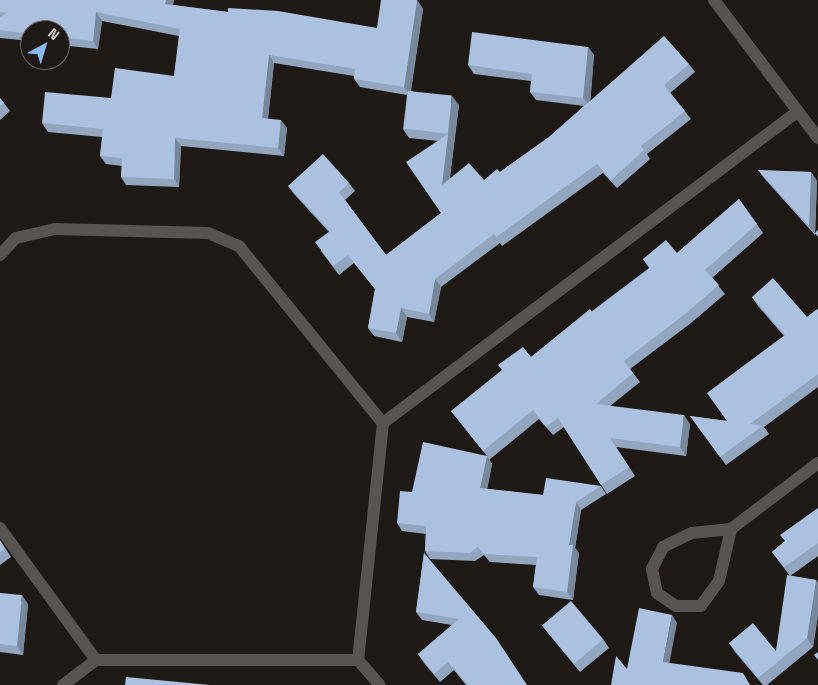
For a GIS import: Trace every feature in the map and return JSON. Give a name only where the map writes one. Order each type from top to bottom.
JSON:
[{"type":"street","points":[[714,0],[818,138]]},
{"type":"street","points":[[383,423],[797,112]]},
{"type":"street","points":[[0,255],[16,238],[55,229],[208,233],[239,246],[383,423],[358,660],[380,685]]},
{"type":"street","points":[[731,529],[719,581],[702,606],[676,606],[657,593],[652,569],[663,547],[692,533],[731,529],[818,463]]},
{"type":"street","points":[[0,528],[96,660]]},
{"type":"street","points":[[63,685],[96,660],[358,660]]},
{"type":"building","points":[[0,0],[166,0],[165,4],[228,12],[228,8],[278,11],[377,28],[381,0],[417,0],[404,87],[354,79],[355,69],[269,55],[262,118],[281,120],[278,148],[175,138],[174,179],[121,177],[122,158],[100,156],[103,129],[42,123],[45,92],[111,98],[115,68],[174,76],[180,29],[96,12],[93,41],[70,38],[70,20],[20,20],[20,33],[0,30],[0,17],[7,13],[0,12]]},
{"type":"building","points":[[472,32],[588,47],[583,98],[530,92],[532,74],[468,65]]},
{"type":"building","points":[[664,36],[689,64],[664,85],[685,111],[641,146],[644,150],[611,180],[597,164],[496,237],[494,234],[435,279],[429,314],[401,308],[396,333],[368,328],[375,289],[348,255],[333,266],[315,242],[330,231],[288,186],[323,154],[349,183],[339,192],[386,255],[441,213],[406,162],[448,134],[442,185],[469,163],[484,180],[497,169],[500,172],[549,137]]},
{"type":"building","points":[[408,91],[452,96],[448,133],[404,129]]},
{"type":"building","points":[[0,98],[4,103],[0,106]]},
{"type":"building","points":[[758,170],[811,172],[809,226]]},
{"type":"building","points":[[739,199],[757,224],[705,270],[719,285],[624,361],[633,373],[596,404],[684,415],[680,447],[610,438],[629,467],[601,485],[558,418],[546,427],[533,410],[483,451],[451,411],[502,370],[498,365],[523,347],[531,357],[590,309],[592,312],[650,268],[643,259],[666,240],[677,253]]},
{"type":"building","points":[[773,278],[807,317],[818,310],[818,374],[750,424],[762,426],[720,457],[690,416],[727,421],[707,393],[785,335],[752,297]]},
{"type":"building","points":[[423,442],[487,456],[480,488],[543,495],[546,478],[601,486],[576,502],[569,545],[573,545],[567,592],[533,587],[537,557],[484,554],[478,547],[470,553],[425,551],[426,526],[397,523],[400,491],[412,492]]},
{"type":"building","points":[[818,508],[818,543],[784,567],[772,552],[785,541],[780,535]]},
{"type":"building","points":[[0,541],[5,549],[0,552]]},
{"type":"building","points":[[424,553],[496,638],[527,685],[468,685],[448,662],[434,674],[418,654],[459,619],[416,612]]},
{"type":"building","points":[[787,575],[816,580],[807,638],[758,678],[729,643],[753,623],[776,651]]},
{"type":"building","points":[[0,593],[22,595],[17,646],[0,644]]},
{"type":"building","points":[[571,601],[603,639],[574,664],[542,625]]},
{"type":"building","points":[[639,608],[672,615],[663,662],[743,673],[750,685],[611,685],[616,656],[627,669]]},
{"type":"building","points":[[818,652],[818,660],[814,655]]},
{"type":"building","points":[[126,677],[210,685],[125,685]]}]
